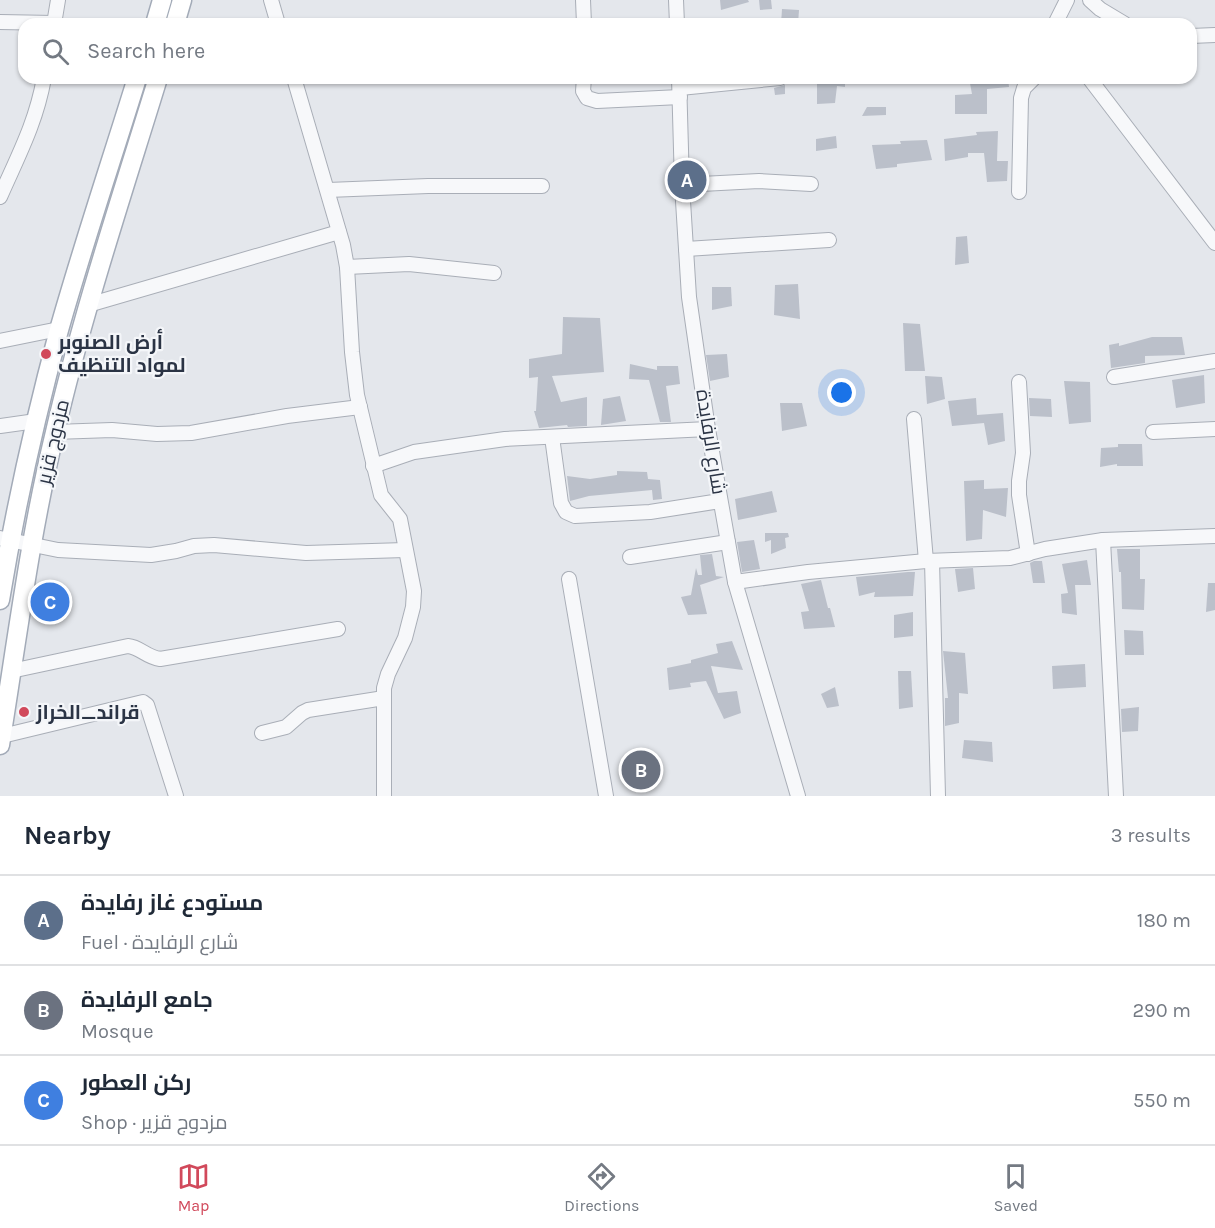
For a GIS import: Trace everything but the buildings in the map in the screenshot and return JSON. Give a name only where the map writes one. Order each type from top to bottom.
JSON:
[{"type":"main road","points":[[156,18],[162,0]]},
{"type":"main road","points":[[177,18],[182,0]]},
{"type":"main road","name":"مزدوج قزير","points":[[0,600],[5,538],[59,329],[135,84]]},
{"type":"main road","name":"مزدوج قزير","points":[[1,740],[31,545],[54,432],[88,305],[156,84]]},
{"type":"street","points":[[55,18],[58,0]]},
{"type":"street","points":[[271,0],[276,18]]},
{"type":"street","points":[[583,0],[584,18]]},
{"type":"street","points":[[676,0],[677,18]]},
{"type":"street","points":[[1058,18],[1067,0]]},
{"type":"street","points":[[1090,0],[1115,18]]},
{"type":"street","points":[[0,22],[18,23]]},
{"type":"street","points":[[1197,36],[1215,35]]},
{"type":"street","points":[[0,197],[30,131],[43,84]]},
{"type":"street","points":[[296,84],[328,190],[347,267],[352,352],[360,407],[373,466],[381,495],[400,519],[414,591],[413,607],[405,638],[388,674],[384,698],[384,796]]},
{"type":"street","points":[[584,84],[583,91],[587,98],[597,101],[720,84]]},
{"type":"street","points":[[1019,192],[1021,98],[1028,84]]},
{"type":"street","points":[[1094,84],[1215,243]]},
{"type":"street","name":"شارع الرفايدة","points":[[680,88],[688,297],[708,429],[735,582],[798,796]]},
{"type":"street","points":[[682,185],[759,181],[811,184]]},
{"type":"street","points":[[328,190],[428,186],[542,186]]},
{"type":"street","points":[[88,305],[339,232]]},
{"type":"street","points":[[686,249],[829,240]]},
{"type":"street","points":[[347,267],[409,264],[494,273]]},
{"type":"street","points":[[0,340],[59,329]]},
{"type":"street","points":[[1114,377],[1215,361]]},
{"type":"street","points":[[1019,382],[1023,453],[1019,495],[1028,554]]},
{"type":"street","points":[[54,432],[112,430],[157,434],[191,433],[287,416],[360,407]]},
{"type":"street","points":[[914,419],[929,561],[938,796]]},
{"type":"street","points":[[0,426],[36,421]]},
{"type":"street","points":[[373,466],[414,452],[505,439],[708,429]]},
{"type":"street","points":[[1153,432],[1215,429]]},
{"type":"street","points":[[552,437],[561,503],[566,512],[575,516],[650,512],[720,501]]},
{"type":"street","points":[[735,582],[808,572],[929,561],[1010,558],[1044,549],[1103,540],[1215,536]]},
{"type":"street","points":[[5,538],[31,545],[79,552],[151,555],[194,546],[214,545],[306,553],[405,550]]},
{"type":"street","points":[[1103,540],[1116,796]]},
{"type":"street","points":[[630,556],[728,542]]},
{"type":"street","points":[[569,579],[606,796]]},
{"type":"street","points":[[10,671],[128,646],[136,647],[150,657],[160,659],[338,629]]},
{"type":"street","points":[[262,733],[286,727],[308,710],[384,698]]},
{"type":"street","points":[[1,740],[143,702],[147,705],[160,742],[176,796]]},
{"type":"place","name":"مستودع غاز رفايدة","points":[[687,180]]},
{"type":"place","name":"أرض الصنوبر لمواد التنظيف","points":[[46,354]]},
{"type":"place","name":"ركن العطور","points":[[50,602]]},
{"type":"place","name":"قراند_الخراز","points":[[24,712]]},
{"type":"place","name":"جامع الرفايدة","points":[[641,770]]}]
